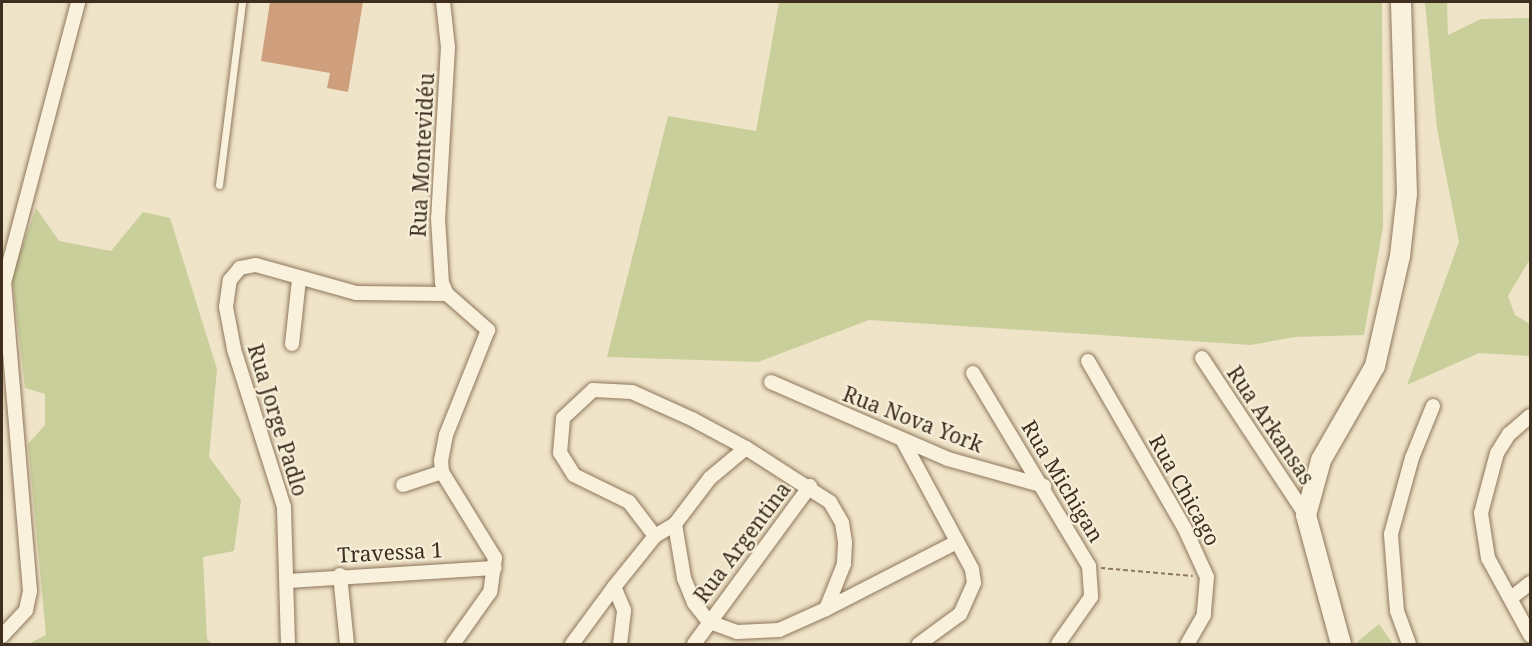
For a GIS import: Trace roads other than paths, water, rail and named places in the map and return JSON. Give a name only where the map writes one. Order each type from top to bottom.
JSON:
[{"type":"main road","points":[[1341,645],[1306,515],[1321,460],[1374,366],[1400,256],[1407,194],[1401,2]]},
{"type":"street","points":[[2,636],[26,610],[30,591],[4,283],[6,264],[78,2]]},
{"type":"street","name":"Rua Montevidéu","points":[[443,2],[446,17]]},
{"type":"street","name":"Rua Montevidéu","points":[[447,294],[438,236],[447,103],[446,17],[448,2]]},
{"type":"street","name":"Rua Jorge Padlo","points":[[288,645],[284,507],[234,350],[226,307],[230,280],[248,265],[268,267],[299,280]]},
{"type":"street","points":[[292,345],[299,280],[356,293],[447,294],[488,330],[446,435],[442,472],[492,549],[495,568],[490,592],[453,645]]},
{"type":"street","name":"Rua Arkansas","points":[[1202,358],[1306,515]]},
{"type":"street","name":"Rua Chicago","points":[[1088,360],[1184,527],[1207,577],[1204,615],[1187,645]]},
{"type":"street","name":"Rua Michigan","points":[[973,373],[1044,486],[1089,566],[1091,597],[1058,645]]},
{"type":"street","name":"Rua Nova York","points":[[771,382],[903,441],[1044,486]]},
{"type":"street","points":[[655,536],[629,502],[590,485],[564,462],[559,432],[576,402],[603,387],[632,392],[747,448],[810,486],[830,502],[844,533],[844,564],[826,609]]},
{"type":"street","points":[[1409,645],[1397,611],[1391,534],[1412,458],[1433,406]]},
{"type":"street","points":[[1530,416],[1509,434],[1497,453],[1481,506],[1488,558],[1530,635]]},
{"type":"street","points":[[2,418],[16,420]]},
{"type":"street","points":[[903,441],[972,568],[971,596],[952,622],[919,645]]},
{"type":"street","points":[[572,645],[655,536],[675,524],[703,486],[747,448]]},
{"type":"street","points":[[403,485],[442,472]]},
{"type":"street","name":"Rua Argentina","points":[[694,645],[810,486]]},
{"type":"street","points":[[675,524],[684,578],[709,622],[737,632],[779,630],[826,609],[957,542]]},
{"type":"street","name":"Travessa 1","points":[[287,581],[340,575],[495,568]]},
{"type":"street","points":[[340,575],[347,645]]},
{"type":"street","points":[[1511,598],[1529,587]]},
{"type":"street","points":[[614,588],[624,610],[620,645]]},
{"type":"lane","points":[[219,185],[242,2]]}]
